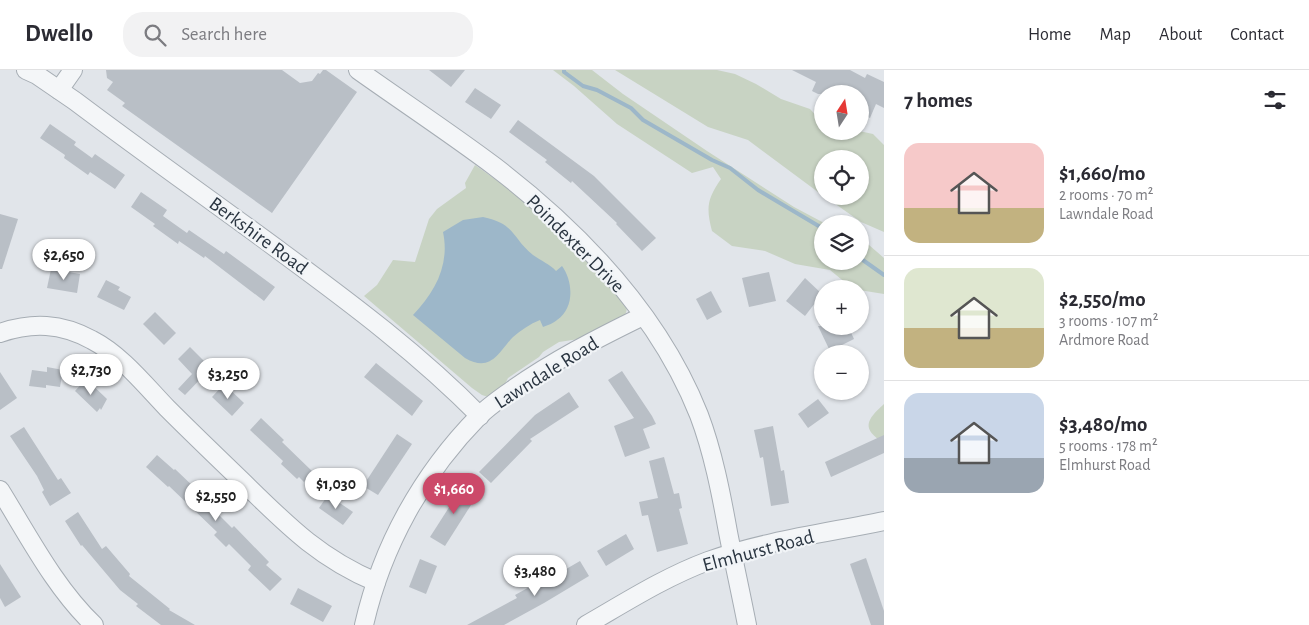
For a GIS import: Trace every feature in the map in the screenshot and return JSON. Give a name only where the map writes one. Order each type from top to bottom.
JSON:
[{"type":"street","name":"Berkshire Road","points":[[26,70],[37,75],[58,90],[335,291],[456,391],[480,416]]},
{"type":"street","points":[[58,90],[73,70]]},
{"type":"street","name":"Poindexter Drive","points":[[358,70],[494,166],[557,218],[614,277],[644,316],[676,366],[699,416],[718,481],[747,625]]},
{"type":"street","name":"Lawndale Road","points":[[364,625],[376,582],[403,518],[423,485],[446,454],[480,416],[532,376],[569,354],[644,316]]},
{"type":"street","points":[[0,332],[27,325],[39,325],[67,330],[100,344],[134,373],[220,460],[305,541],[343,567],[376,582]]},
{"type":"street","points":[[0,490],[58,581],[72,601],[94,625]]},
{"type":"street","name":"Elmhurst Road","points":[[586,625],[661,583],[692,568],[732,554],[884,521]]},
{"type":"green space","points":[[553,70],[592,70],[623,94],[707,151],[794,207],[814,218],[814,267],[795,264],[765,251],[732,246],[712,231],[709,216],[710,198],[721,179],[713,167],[692,173],[617,124]]},
{"type":"green space","points":[[615,70],[717,70],[735,74],[781,99],[810,109],[814,113],[814,140],[869,140],[869,133],[873,134],[884,145],[884,232],[869,225],[869,215],[851,215],[837,205],[869,205],[869,150],[814,150],[814,189],[748,140],[708,127]]},
{"type":"green space","points":[[475,165],[515,193],[546,219],[596,268],[610,289],[617,292],[627,310],[623,317],[579,339],[559,342],[543,352],[539,357],[508,378],[494,395],[488,397],[472,388],[364,296],[377,285],[393,260],[415,262],[429,219],[437,209],[466,188],[465,183]]},
{"type":"green space","points":[[869,245],[884,258],[884,294],[869,292],[869,280],[842,280],[830,270],[869,270]]},
{"type":"green space","points":[[884,404],[884,443],[872,433],[869,429],[869,424],[873,415]]},
{"type":"water","points":[[483,217],[508,227],[533,255],[556,271],[562,266],[568,279],[570,294],[567,309],[556,321],[543,327],[540,320],[529,325],[513,337],[493,359],[481,363],[465,358],[413,315],[428,297],[439,277],[444,256],[443,232],[463,220]]},
{"type":"building","points":[[106,70],[282,70],[300,83],[312,81],[318,73],[320,74],[323,70],[326,70],[357,92],[272,213],[122,106],[125,103],[107,90],[113,82],[107,78]]},
{"type":"building","points":[[429,70],[465,70],[451,87]]},
{"type":"building","points":[[792,70],[850,70],[865,78],[867,74],[884,82],[884,108],[876,104],[869,118],[869,85],[815,85],[816,82]]},
{"type":"building","points":[[475,88],[501,105],[491,119],[465,102]]},
{"type":"building","points":[[518,120],[594,176],[656,238],[642,251],[617,223],[572,181],[571,183],[545,162],[547,160],[509,132]]},
{"type":"building","points":[[50,124],[76,142],[74,145],[92,158],[95,154],[125,175],[115,189],[90,172],[88,175],[64,158],[65,155],[40,138]]},
{"type":"building","points":[[141,192],[167,210],[163,216],[187,233],[189,230],[224,254],[226,251],[275,287],[264,301],[205,256],[204,258],[179,241],[178,244],[131,207]]},
{"type":"building","points":[[0,214],[18,219],[2,269],[0,269]]},
{"type":"building","points":[[51,269],[80,274],[77,293],[47,288]]},
{"type":"building","points":[[769,272],[776,301],[749,307],[742,278]]},
{"type":"building","points":[[805,278],[814,286],[814,304],[805,316],[786,301]]},
{"type":"building","points":[[106,280],[120,287],[118,290],[131,297],[124,310],[97,297]]},
{"type":"building","points":[[711,291],[722,312],[707,320],[696,299]]},
{"type":"building","points":[[155,312],[176,333],[164,345],[143,324]]},
{"type":"building","points":[[822,335],[852,335],[854,339],[842,345],[827,345]]},
{"type":"building","points":[[190,347],[211,368],[185,395],[178,389],[192,374],[178,359]]},
{"type":"building","points":[[376,363],[423,401],[412,416],[364,377]]},
{"type":"building","points":[[47,367],[63,370],[60,387],[46,385],[46,388],[29,386],[32,370],[47,372]]},
{"type":"building","points":[[622,371],[656,424],[643,429],[650,448],[625,457],[614,426],[634,418],[608,380]]},
{"type":"building","points":[[0,372],[17,398],[0,410]]},
{"type":"building","points":[[86,379],[107,399],[101,410],[100,408],[97,412],[75,391]]},
{"type":"building","points":[[224,384],[244,403],[232,416],[212,397]]},
{"type":"building","points":[[569,392],[579,407],[530,439],[532,441],[491,483],[479,472],[535,415]]},
{"type":"building","points":[[817,400],[819,400],[829,413],[808,428],[798,414]]},
{"type":"building","points":[[261,418],[284,440],[282,442],[313,472],[304,482],[299,477],[297,479],[281,464],[283,461],[250,430]]},
{"type":"building","points":[[773,426],[781,471],[784,470],[789,503],[771,506],[763,457],[760,458],[754,430]]},
{"type":"building","points":[[24,427],[58,480],[61,478],[71,493],[50,506],[42,492],[44,490],[37,476],[10,436]]},
{"type":"building","points":[[397,434],[412,444],[378,495],[363,486]]},
{"type":"building","points":[[884,435],[884,453],[831,477],[825,462]]},
{"type":"building","points":[[157,455],[175,469],[216,508],[214,510],[232,528],[234,526],[269,562],[266,565],[282,579],[270,591],[248,570],[251,566],[229,544],[226,547],[214,535],[217,532],[169,486],[146,467]]},
{"type":"building","points":[[664,457],[674,494],[679,493],[682,508],[679,509],[688,544],[657,552],[648,515],[642,516],[639,502],[658,498],[649,461]]},
{"type":"building","points":[[464,484],[478,494],[445,546],[430,537]]},
{"type":"building","points":[[328,495],[353,512],[343,525],[319,508]]},
{"type":"building","points":[[78,512],[102,549],[106,546],[130,574],[129,576],[169,610],[195,625],[161,625],[136,606],[138,604],[120,590],[81,546],[65,521]]},
{"type":"building","points":[[626,534],[634,549],[606,566],[597,551]]},
{"type":"building","points":[[866,558],[884,611],[884,625],[871,625],[850,564]]},
{"type":"building","points":[[420,559],[437,566],[426,594],[409,587]]},
{"type":"building","points":[[580,561],[589,576],[544,603],[504,625],[467,625],[517,598],[515,595],[533,585],[535,587]]},
{"type":"building","points":[[0,564],[21,597],[5,607],[0,598]]},
{"type":"building","points":[[298,588],[332,606],[323,622],[290,604]]},
{"type":"waterway","points":[[564,70],[564,72],[583,86],[597,90],[631,108],[643,120],[712,160],[730,168],[758,190],[814,223]]},
{"type":"waterway","points":[[869,264],[884,275]]}]
